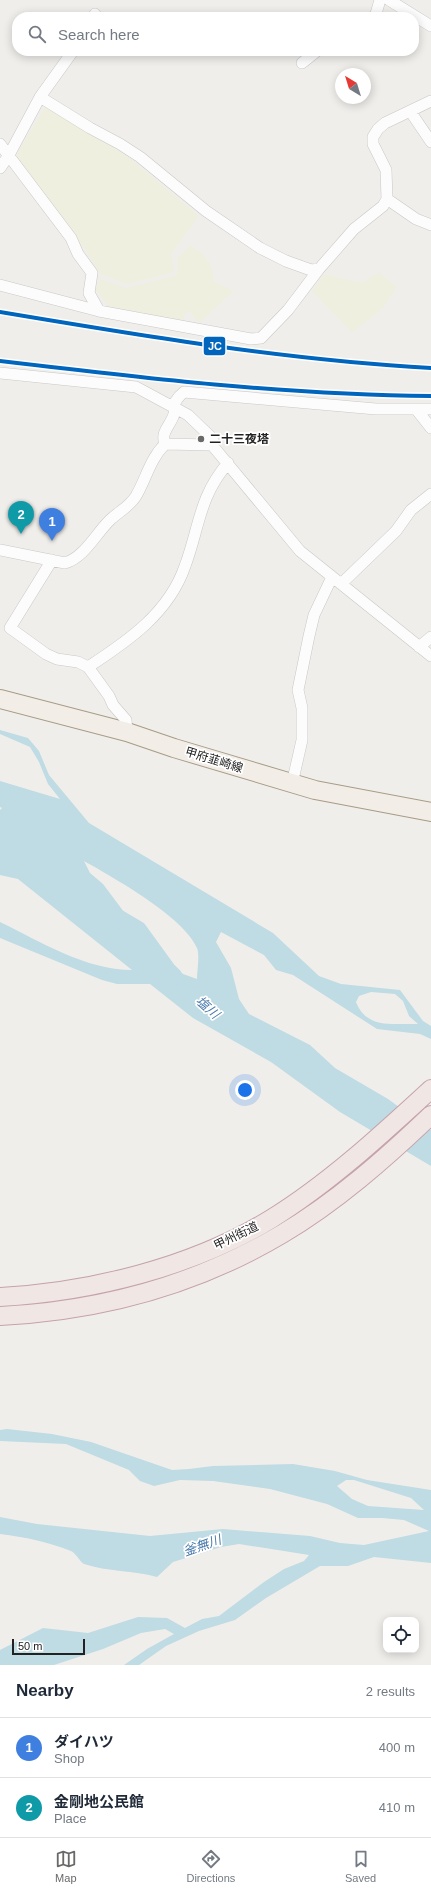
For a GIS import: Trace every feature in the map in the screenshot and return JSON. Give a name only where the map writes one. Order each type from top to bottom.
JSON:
[{"type":"highway","name":"甲州街道","points":[[0,1297],[34,1295],[104,1284],[166,1266],[226,1242],[271,1219],[308,1193],[395,1122],[431,1089]]},
{"type":"highway","name":"甲州街道","points":[[0,1316],[34,1314],[110,1303],[174,1285],[234,1259],[282,1234],[326,1204],[431,1116]]},
{"type":"main road","name":"甲府韮崎線","points":[[0,699],[127,732],[292,784],[359,799],[431,812]]},
{"type":"street","points":[[376,12],[380,0]]},
{"type":"street","points":[[389,0],[408,12]]},
{"type":"street","points":[[419,19],[431,26]]},
{"type":"street","points":[[0,168],[9,155],[40,97],[69,56]]},
{"type":"street","points":[[302,63],[311,56]]},
{"type":"street","points":[[40,97],[140,157],[206,211],[260,248],[305,268],[311,270],[319,269]]},
{"type":"street","points":[[0,285],[100,311],[251,339],[261,338],[288,310],[319,269],[354,229],[383,206],[387,199],[386,170],[373,144],[373,137],[385,123],[431,101]]},
{"type":"street","points":[[410,111],[431,142]]},
{"type":"street","points":[[0,144],[71,238],[78,254],[92,273],[89,293],[100,311]]},
{"type":"street","points":[[387,199],[416,219],[431,226]]},
{"type":"street","points":[[0,373],[136,387],[174,406],[188,415],[199,424],[212,439],[212,445],[300,551],[431,656]]},
{"type":"street","points":[[0,550],[65,563],[72,561],[96,538],[110,519],[130,503],[136,495],[146,471],[164,444],[164,432],[174,414],[174,406],[178,396],[184,392],[376,409],[431,409]]},
{"type":"street","points":[[416,409],[431,428]]},
{"type":"street","points":[[164,444],[212,445]]},
{"type":"street","points":[[88,667],[125,643],[148,623],[166,603],[185,566],[204,503],[213,484],[228,463]]},
{"type":"street","points":[[292,784],[302,740],[302,708],[298,690],[308,636],[314,615],[337,581],[396,531],[411,510],[431,494]]},
{"type":"street","points":[[52,560],[10,628],[46,654],[58,659],[78,662],[88,667],[126,720],[127,732]]},
{"type":"street","points":[[419,647],[431,636]]},
{"type":"green space","points":[[45,107],[126,155],[199,216],[171,254],[174,272],[128,284],[100,274],[84,248],[16,155]]},
{"type":"green space","points":[[190,246],[202,253],[211,265],[214,282],[234,291],[198,324],[190,311],[184,315],[184,322],[108,306],[96,290],[99,279],[126,288],[174,276],[178,273],[177,258]]},
{"type":"green space","points":[[379,272],[397,287],[382,309],[352,333],[312,291],[324,274],[362,283]]},
{"type":"water","points":[[0,730],[28,738],[39,751],[49,775],[89,823],[273,933],[319,976],[341,984],[400,990],[423,1021],[431,1026],[431,1039],[420,1034],[377,1029],[293,975],[276,970],[264,955],[221,932],[216,942],[231,968],[239,999],[249,1014],[310,1045],[335,1068],[388,1099],[431,1130],[431,1166],[340,1112],[271,1062],[193,1018],[150,984],[117,984],[102,980],[0,938],[0,922],[64,954],[115,969],[132,970],[18,879],[0,875],[0,810],[2,808],[0,807],[0,781],[60,799],[48,784],[39,762],[30,747],[0,734]],"holes":[[[84,861],[147,899],[163,911],[190,936],[198,951],[197,979],[183,974],[145,951],[135,936],[128,918],[103,884],[90,873]],[[371,992],[395,994],[403,1001],[409,1016],[418,1024],[382,1023],[367,1017],[361,1011],[356,1002],[359,996]]]},
{"type":"water","name":"釜無川","points":[[7,1429],[52,1434],[91,1442],[172,1470],[213,1466],[293,1464],[335,1471],[367,1480],[431,1490],[431,1563],[374,1557],[348,1566],[320,1566],[266,1598],[235,1620],[199,1631],[166,1646],[139,1665],[124,1665],[147,1649],[174,1634],[165,1629],[141,1633],[103,1649],[54,1665],[0,1665],[0,1650],[43,1628],[88,1633],[138,1617],[167,1618],[185,1628],[202,1619],[219,1616],[264,1582],[284,1569],[304,1561],[309,1555],[239,1544],[221,1547],[173,1562],[157,1577],[93,1567],[84,1564],[71,1551],[36,1540],[0,1534],[0,1517],[37,1524],[150,1536],[223,1529],[310,1536],[340,1543],[364,1545],[429,1531],[404,1520],[358,1518],[327,1504],[270,1489],[213,1481],[180,1480],[154,1486],[140,1481],[129,1470],[66,1444],[0,1441],[0,1430]],"holes":[[[346,1480],[354,1480],[411,1498],[424,1510],[368,1506],[352,1499],[337,1486]]]},
{"type":"waterway","name":"塩川","points":[[111,914],[138,930],[167,970],[174,977]]},
{"type":"transit line","name":"JC","points":[[0,312],[215,346],[323,359],[431,368]]},
{"type":"transit line","name":"JC","points":[[0,361],[107,374],[269,389],[377,395],[431,396]]},
{"type":"place","name":"二十三夜塔","points":[[201,439]]},
{"type":"place","name":"金剛地公民館","points":[[21,534]]},
{"type":"place","name":"ダイハツ","points":[[52,541]]}]
